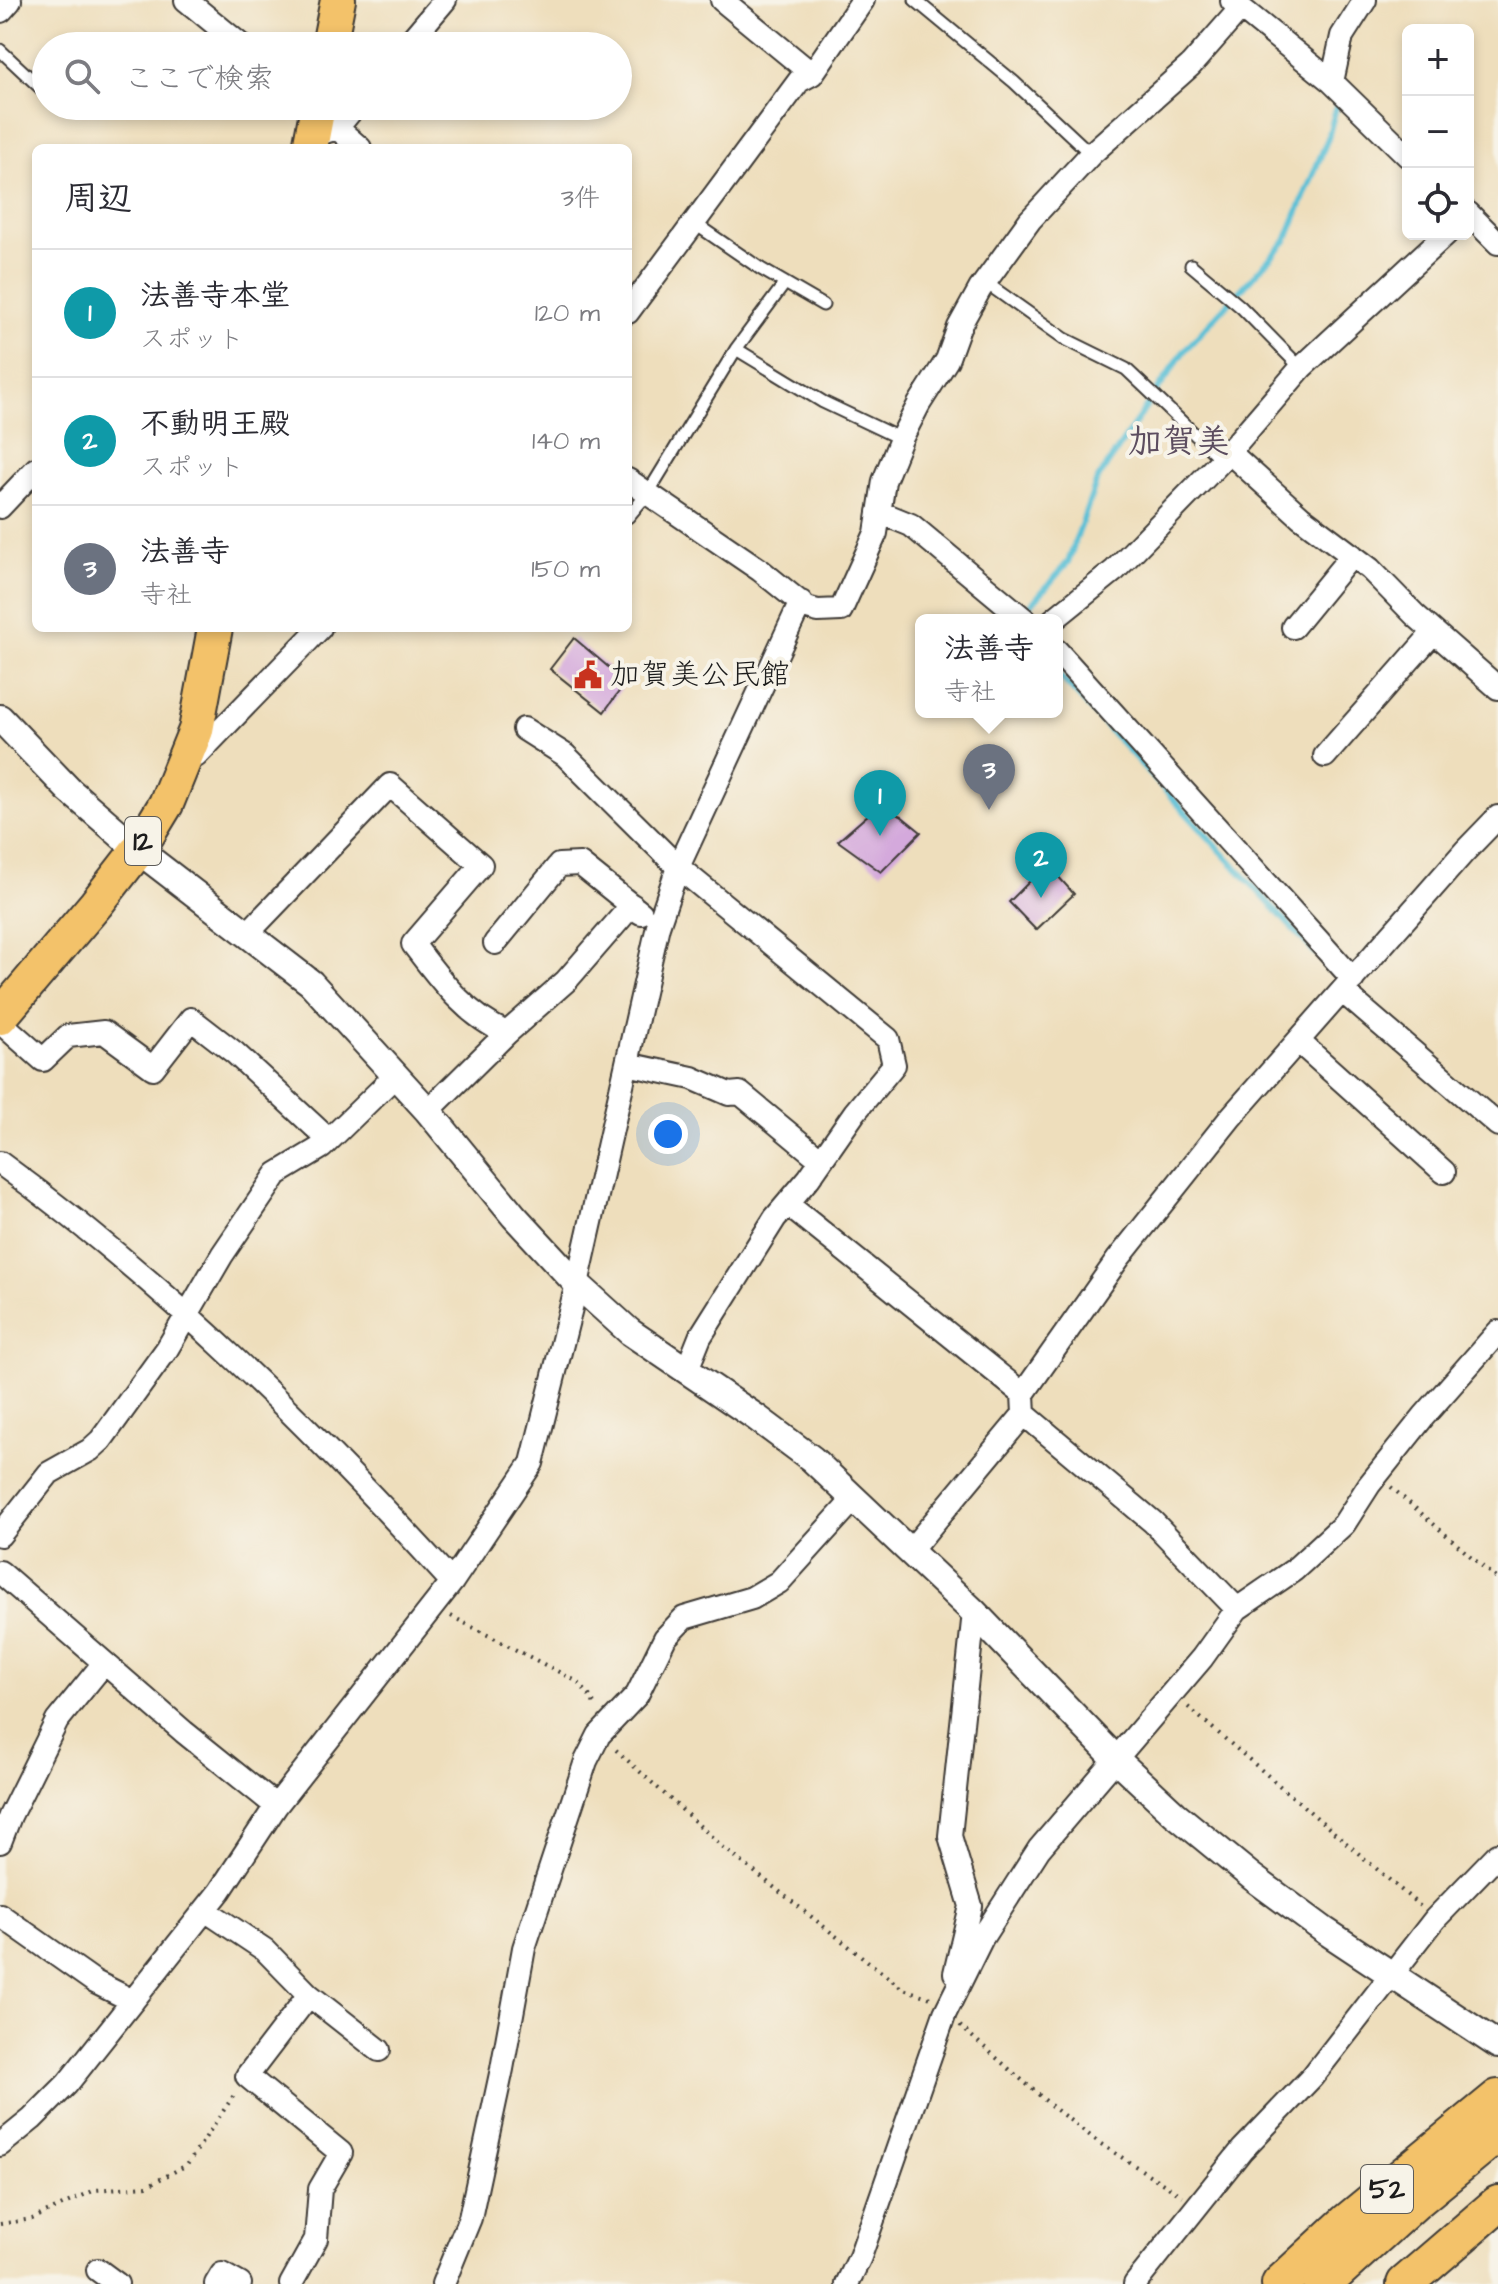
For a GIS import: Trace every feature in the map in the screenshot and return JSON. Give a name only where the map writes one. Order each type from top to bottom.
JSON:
[{"type":"highway","name":"52","points":[[1280,2284],[1347,2222],[1498,2098]]},
{"type":"highway","points":[[1322,2284],[1415,2200],[1498,2132]]},
{"type":"highway","points":[[1405,2284],[1498,2204]]},
{"type":"main road","points":[[332,32],[338,0]]},
{"type":"main road","name":"12","points":[[0,1020],[138,850],[166,804],[196,730],[214,632]]},
{"type":"street","points":[[0,9],[8,0]]},
{"type":"street","points":[[186,0],[225,32]]},
{"type":"street","points":[[418,32],[445,0]]},
{"type":"street","points":[[722,0],[812,74]]},
{"type":"street","points":[[632,307],[799,81],[812,74],[863,0]]},
{"type":"street","points":[[1338,88],[1342,36],[1365,0]]},
{"type":"street","points":[[632,483],[760,570],[801,602],[818,611],[841,610],[876,533],[884,481],[901,439],[947,360],[959,327],[985,282],[1030,220],[1091,154],[1191,65],[1236,4],[1338,88],[1402,150]]},
{"type":"street","points":[[318,122],[354,144]]},
{"type":"street","points":[[1474,220],[1498,243]]},
{"type":"street","points":[[1060,614],[1115,570],[1225,456],[1301,368],[1440,240]]},
{"type":"street","points":[[1225,456],[1370,569],[1434,632],[1498,688]]},
{"type":"street","points":[[0,507],[32,473]]},
{"type":"street","points":[[879,512],[911,525],[1019,614]]},
{"type":"street","points":[[1293,627],[1352,555]]},
{"type":"street","points":[[0,2145],[51,2102],[205,1910],[276,1806],[434,1607],[532,1463],[577,1284],[658,926],[678,867],[801,602]]},
{"type":"street","points":[[185,760],[196,756],[316,632]]},
{"type":"street","points":[[1325,756],[1434,632]]},
{"type":"street","points":[[1063,658],[1347,985],[1494,1115]]},
{"type":"street","points":[[0,718],[69,790],[138,850],[311,983],[428,1111],[514,1216],[577,1284],[630,1332],[790,1443],[855,1498],[974,1612],[1117,1760],[1175,1814],[1252,1877],[1498,2045]]},
{"type":"street","points":[[524,729],[565,755],[678,867],[888,1039],[894,1065],[775,1218],[700,1337],[686,1372]]},
{"type":"street","points":[[247,934],[390,785],[481,865],[413,944],[449,990],[492,1026],[507,1033]]},
{"type":"street","points":[[910,1551],[1023,1404],[1118,1259],[1231,1117],[1498,817]]},
{"type":"street","points":[[495,943],[559,865],[580,864],[658,926]]},
{"type":"street","points":[[428,1111],[507,1033],[566,981],[632,905]]},
{"type":"street","points":[[0,1020],[43,1060],[68,1036],[104,1032],[153,1068],[191,1019],[235,1053],[329,1140]]},
{"type":"street","points":[[1298,1041],[1444,1172]]},
{"type":"street","points":[[627,1064],[692,1078],[729,1094],[740,1093],[821,1160]]},
{"type":"street","points":[[0,1535],[49,1473],[90,1450],[101,1440],[167,1349],[222,1255],[277,1174],[322,1147],[396,1075]]},
{"type":"street","points":[[0,1163],[100,1238],[186,1316],[357,1478],[452,1582]]},
{"type":"street","points":[[787,1204],[1023,1404],[1153,1522],[1237,1609]]},
{"type":"street","points":[[945,2013],[982,1938],[1039,1849],[1172,1694],[1237,1609],[1294,1570],[1344,1524],[1376,1475],[1498,1332]]},
{"type":"street","points":[[443,2284],[470,2218],[524,1948],[586,1761],[599,1735],[637,1695],[665,1638],[684,1618],[752,1598],[779,1582],[855,1498]]},
{"type":"street","points":[[0,1572],[276,1806]]},
{"type":"street","points":[[847,2284],[860,2257],[945,2013],[971,1906],[950,1836],[974,1612]]},
{"type":"street","points":[[0,1842],[57,1721],[104,1663]]},
{"type":"street","points":[[1135,2284],[1242,2150],[1312,2077],[1435,1919],[1498,1854]]},
{"type":"street","points":[[205,1910],[265,1950],[309,1995],[379,2050]]},
{"type":"street","points":[[0,1915],[95,1982],[133,2001]]},
{"type":"street","points":[[291,2284],[316,2239],[320,2189],[341,2153],[247,2076],[309,1995]]},
{"type":"street","points":[[98,2270],[117,2284]]},
{"type":"street","points":[[216,2284],[222,2274],[240,2284]]},
{"type":"lane","points":[[915,0],[1014,82],[1091,154]]},
{"type":"lane","points":[[0,50],[32,80]]},
{"type":"lane","points":[[694,223],[823,305]]},
{"type":"lane","points":[[1191,265],[1241,307],[1301,368]]},
{"type":"lane","points":[[985,282],[1065,339],[1126,369],[1225,456]]},
{"type":"lane","points":[[632,512],[648,493],[736,349],[785,283]]},
{"type":"lane","points":[[736,349],[823,402],[901,439]]},
{"type":"path","points":[[1376,1475],[1498,1580]]},
{"type":"path","points":[[434,1607],[578,1682],[593,1700],[599,1735],[723,1847],[903,1989],[930,1997],[1054,2108],[1101,2144],[1197,2206]]},
{"type":"path","points":[[1172,1694],[1435,1919]]},
{"type":"path","points":[[0,2224],[32,2219],[95,2190],[147,2186],[187,2165],[247,2076]]},
{"type":"building","name":"加賀美公民館","points":[[574,638],[626,682],[604,712],[550,669]]},
{"type":"building","points":[[877,807],[901,816],[921,832],[881,872],[838,841]]},
{"type":"building","points":[[1047,864],[1074,894],[1036,930],[1009,902]]},
{"type":"waterway","points":[[1023,614],[1068,562],[1097,480],[1184,351],[1286,241],[1328,138],[1339,96]]},
{"type":"waterway","points":[[1063,680],[1315,953]]},
{"type":"place","name":"加賀美公民館","points":[[588,675]]},
{"type":"place","name":"法善寺","points":[[989,810]]},
{"type":"place","name":"法善寺本堂","points":[[880,836]]},
{"type":"place","name":"不動明王殿","points":[[1041,898]]},
{"type":"district","name":"加賀美","points":[[1179,442]]}]
